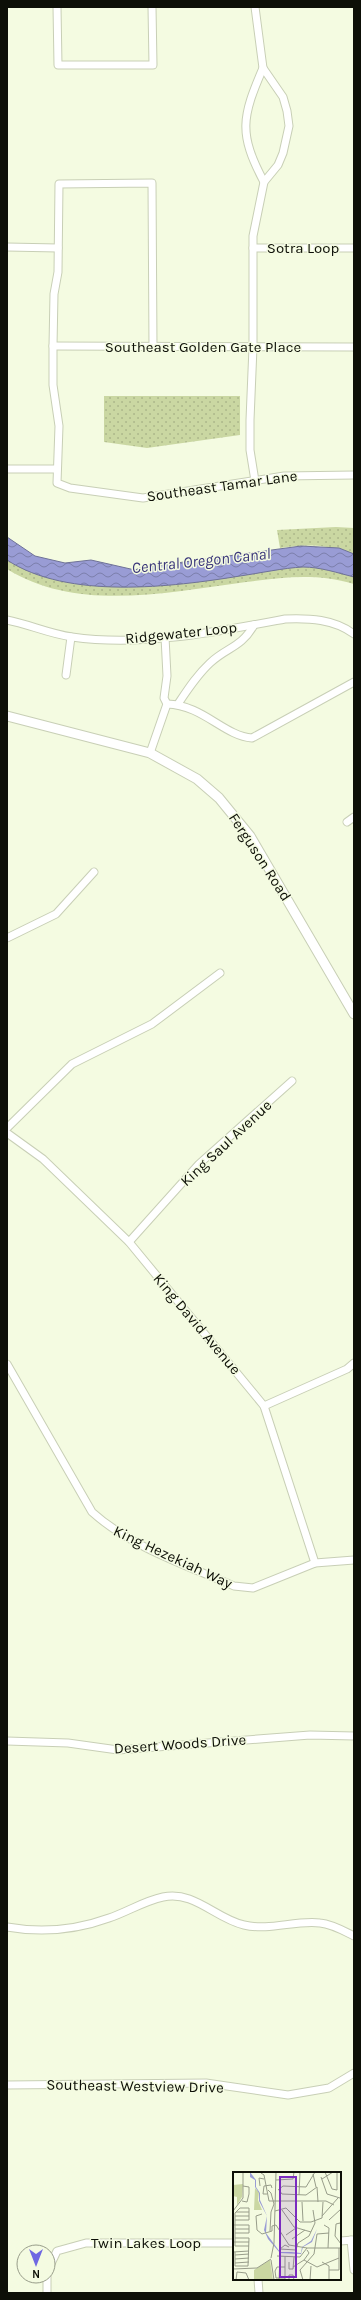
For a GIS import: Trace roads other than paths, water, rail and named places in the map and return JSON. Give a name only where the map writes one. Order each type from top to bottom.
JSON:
[{"type":"street","points":[[57,7],[58,65],[153,65],[152,7]]},
{"type":"street","points":[[254,7],[263,68],[283,97],[289,126],[287,141],[280,159],[264,182],[254,224],[254,347],[250,450],[255,481]]},
{"type":"street","points":[[263,68],[248,107],[244,125],[250,151],[264,182]]},
{"type":"street","points":[[7,469],[57,469],[59,426],[53,385],[53,346],[58,248],[59,184],[152,183],[154,347]]},
{"type":"street","points":[[7,247],[58,248]]},
{"type":"street","name":"Sotra Loop","points":[[253,248],[354,248]]},
{"type":"street","name":"Southeast Golden Gate Place","points":[[53,346],[354,348]]},
{"type":"street","name":"Southeast Tamar Lane","points":[[57,469],[57,483],[63,486],[142,498],[307,474],[354,475]]},
{"type":"street","name":"Ridgewater Loop","points":[[7,620],[71,637],[130,640],[165,637],[254,625],[285,619],[305,618],[330,622],[354,634]]},
{"type":"street","points":[[178,704],[190,685],[211,662],[246,638],[254,625]]},
{"type":"street","points":[[66,675],[71,637]]},
{"type":"street","points":[[150,753],[167,704],[164,698],[167,676],[165,637]]},
{"type":"street","points":[[167,704],[178,704],[206,715],[243,737],[252,738],[262,734],[354,682]]},
{"type":"street","name":"Ferguson Road","points":[[7,716],[150,753],[197,779],[219,798],[236,816],[250,836],[354,1014]]},
{"type":"street","points":[[347,822],[354,817]]},
{"type":"street","points":[[7,938],[56,914],[94,872]]},
{"type":"street","points":[[7,1128],[72,1064],[152,1024],[220,973]]},
{"type":"street","name":"King Saul Avenue","points":[[129,1242],[199,1164],[292,1081]]},
{"type":"street","name":"King David Avenue","points":[[7,1133],[43,1159],[129,1242],[264,1406],[315,1563]]},
{"type":"street","name":"King Hezekiah Way","points":[[7,1364],[92,1512],[107,1527],[234,1586],[244,1588],[253,1588],[315,1563],[354,1560]]},
{"type":"street","points":[[264,1406],[347,1369],[354,1364]]},
{"type":"street","name":"Desert Woods Drive","points":[[7,1741],[68,1743],[118,1750],[310,1735],[354,1736]]},
{"type":"street","points":[[7,1926],[51,1930],[77,1927],[108,1918],[163,1897],[177,1896],[194,1900],[238,1924],[255,1928],[321,1923],[343,1930],[354,1936]]},
{"type":"street","name":"Southeast Westview Drive","points":[[7,2085],[206,2083],[288,2095],[329,2088],[354,2073]]},
{"type":"street","points":[[341,2241],[353,2240],[354,2270]]},
{"type":"street","name":"Twin Lakes Loop","points":[[56,2253],[57,2251],[86,2243],[233,2243]]},
{"type":"street","points":[[258,2280],[258,2293]]},
{"type":"water","name":"Central Oregon Canal","points":[[7,537],[35,556],[65,563],[91,560],[135,570],[140,568],[301,546],[339,548],[354,554],[354,577],[322,569],[303,567],[280,569],[183,584],[121,587],[90,586],[60,581],[32,573],[7,560]]}]
